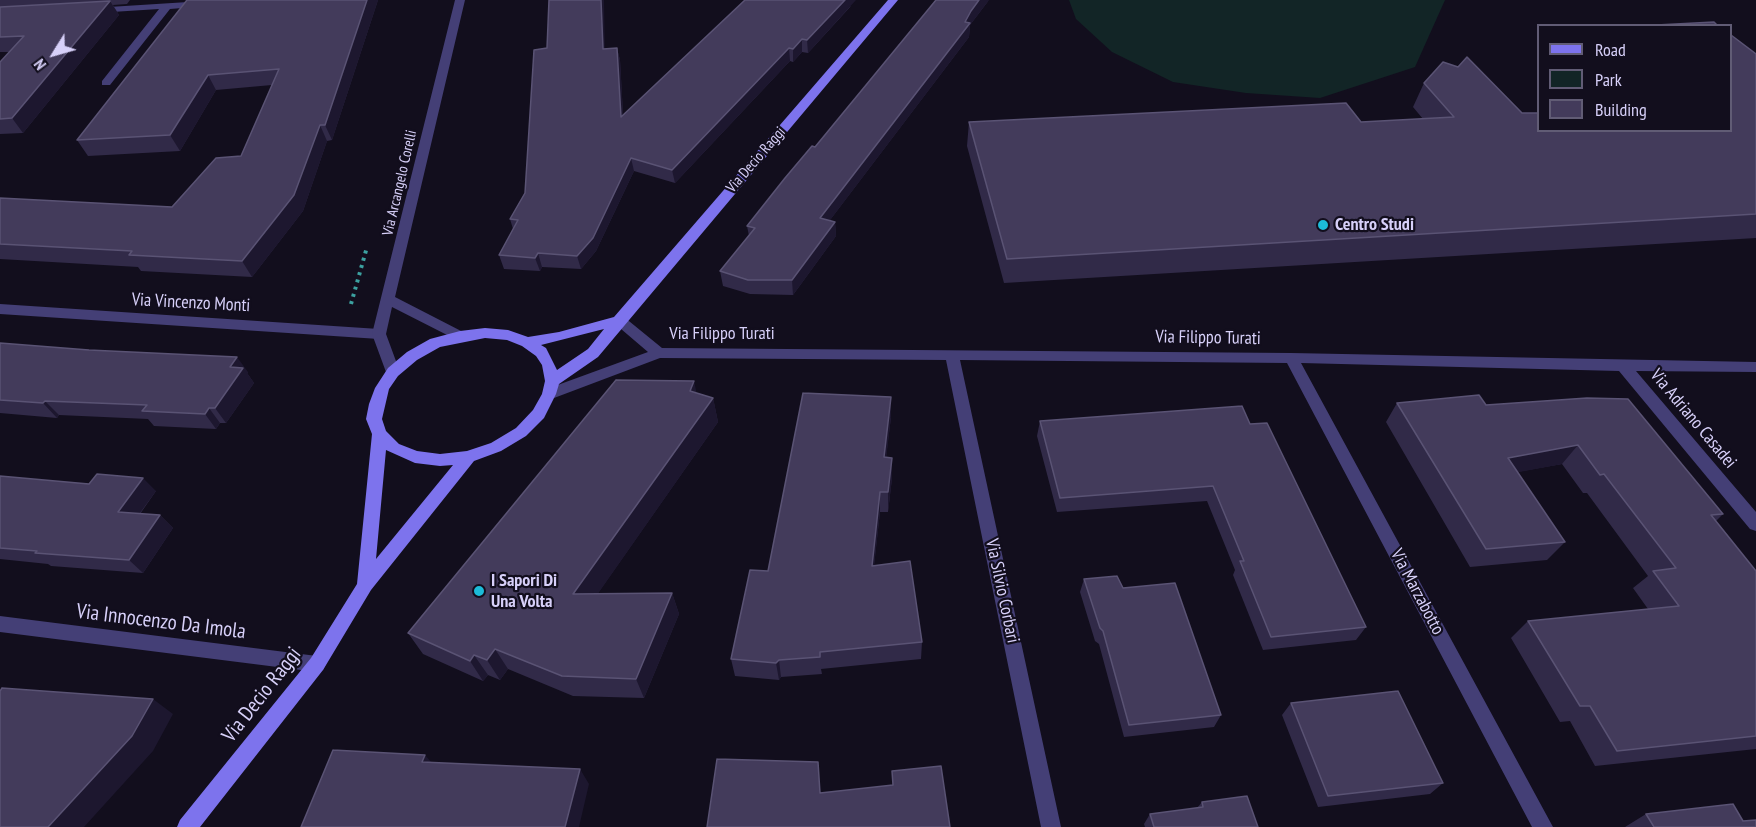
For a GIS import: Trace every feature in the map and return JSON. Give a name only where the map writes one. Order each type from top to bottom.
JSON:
[{"type":"main road","name":"Via Decio Raggi","points":[[551,388],[593,353],[893,0]]},
{"type":"main road","points":[[527,342],[559,337],[619,320]]},
{"type":"main road","points":[[485,333],[508,335],[527,342],[541,352],[549,365],[551,388],[539,414],[521,432],[496,447],[468,456],[440,460],[415,457],[394,448],[380,434],[375,419],[376,404],[382,388],[393,372],[420,352],[435,344],[460,336],[485,333]]},
{"type":"main road","name":"Via Decio Raggi","points":[[365,585],[380,434]]},
{"type":"main road","name":"Via Decio Raggi","points":[[187,827],[317,664],[365,585],[468,456]]},
{"type":"street","name":"Via Arcangelo Corelli","points":[[380,334],[460,0]]},
{"type":"street","points":[[83,11],[214,3]]},
{"type":"street","points":[[106,83],[167,6]]},
{"type":"street","points":[[389,300],[460,336]]},
{"type":"street","name":"Via Vincenzo Monti","points":[[0,309],[380,334]]},
{"type":"street","name":"Via Filippo Turati","points":[[619,320],[659,353]]},
{"type":"street","points":[[380,334],[393,372]]},
{"type":"street","name":"Via Filippo Turati","points":[[551,388],[659,353],[1291,358],[1756,367]]},
{"type":"street","name":"Via Silvio Corbari","points":[[952,355],[1051,827]]},
{"type":"street","name":"Via Marzabotto","points":[[1291,358],[1543,827]]},
{"type":"street","name":"Via Adriano Casadei","points":[[1623,366],[1756,524]]},
{"type":"street","name":"Via Innocenzo Da Imola","points":[[0,624],[317,664]]},
{"type":"green space","points":[[1069,0],[1445,0],[1415,67],[1320,98],[1246,93],[1173,82],[1112,52],[1076,19]]},
{"type":"building","points":[[187,0],[367,0],[325,125],[320,125],[294,195],[242,261],[129,255],[132,251],[0,244],[0,198],[172,207],[216,158],[241,156],[279,69],[208,75],[170,135],[77,140]]},
{"type":"building","points":[[549,0],[601,0],[603,49],[617,48],[621,117],[745,0],[845,0],[807,40],[802,39],[793,49],[789,48],[672,170],[631,158],[593,238],[577,256],[538,253],[535,258],[499,255],[518,220],[510,219],[525,193],[534,50],[547,48]]},
{"type":"building","points":[[936,0],[979,0],[965,22],[970,23],[820,218],[835,222],[792,280],[748,280],[720,271],[755,228],[747,226],[785,178],[812,146],[815,147]]},
{"type":"building","points":[[110,1],[12,118],[0,119],[0,62],[24,36],[0,37],[0,7]]},
{"type":"building","points":[[1714,22],[1716,24],[1676,24]]},
{"type":"building","points":[[1732,36],[1756,54],[1756,214],[1007,259],[969,122],[1346,103],[1361,122],[1454,117],[1424,83],[1443,62],[1458,67],[1467,57],[1522,113],[1537,113],[1537,132],[1732,132]]},
{"type":"building","points":[[0,343],[237,357],[230,367],[243,368],[215,408],[209,408],[205,414],[142,411],[147,405],[0,400]]},
{"type":"building","points":[[616,380],[694,381],[690,391],[713,398],[573,594],[672,593],[636,679],[562,676],[495,649],[487,660],[474,655],[470,661],[408,633]]},
{"type":"building","points":[[803,393],[891,397],[884,457],[892,458],[888,492],[880,492],[872,566],[910,561],[922,642],[820,652],[820,657],[779,660],[776,663],[731,659],[750,570],[768,571]]},
{"type":"building","points":[[1479,395],[1486,405],[1587,398],[1628,399],[1723,514],[1711,515],[1756,571],[1756,736],[1617,751],[1590,706],[1580,706],[1528,621],[1679,606],[1653,571],[1676,568],[1604,474],[1600,475],[1578,445],[1508,458],[1565,542],[1486,549],[1397,403]]},
{"type":"building","points":[[1242,406],[1250,424],[1267,423],[1366,627],[1271,637],[1240,561],[1244,561],[1213,486],[1060,498],[1040,421]]},
{"type":"building","points":[[97,474],[143,478],[118,512],[160,515],[129,560],[0,548],[0,476],[89,484]]},
{"type":"building","points":[[1117,576],[1123,588],[1175,583],[1221,715],[1129,725],[1103,631],[1084,579]]},
{"type":"building","points":[[2,688],[153,699],[132,736],[48,827],[0,827],[0,691]]},
{"type":"building","points":[[1398,691],[1443,783],[1328,796],[1291,703]]},
{"type":"building","points":[[333,750],[425,755],[422,762],[580,769],[565,827],[301,827]]},
{"type":"building","points":[[717,759],[818,762],[820,793],[893,785],[892,771],[941,766],[950,827],[707,827]]},
{"type":"building","points":[[1247,796],[1258,827],[1154,827],[1150,814],[1203,807],[1202,802]]},
{"type":"building","points":[[1733,804],[1743,821],[1756,820],[1756,827],[1654,827],[1646,814]]},
{"type":"place","name":"Centro Studi","points":[[1323,225]]},
{"type":"place","name":"I Sapori Di Una Volta","points":[[479,591]]}]
